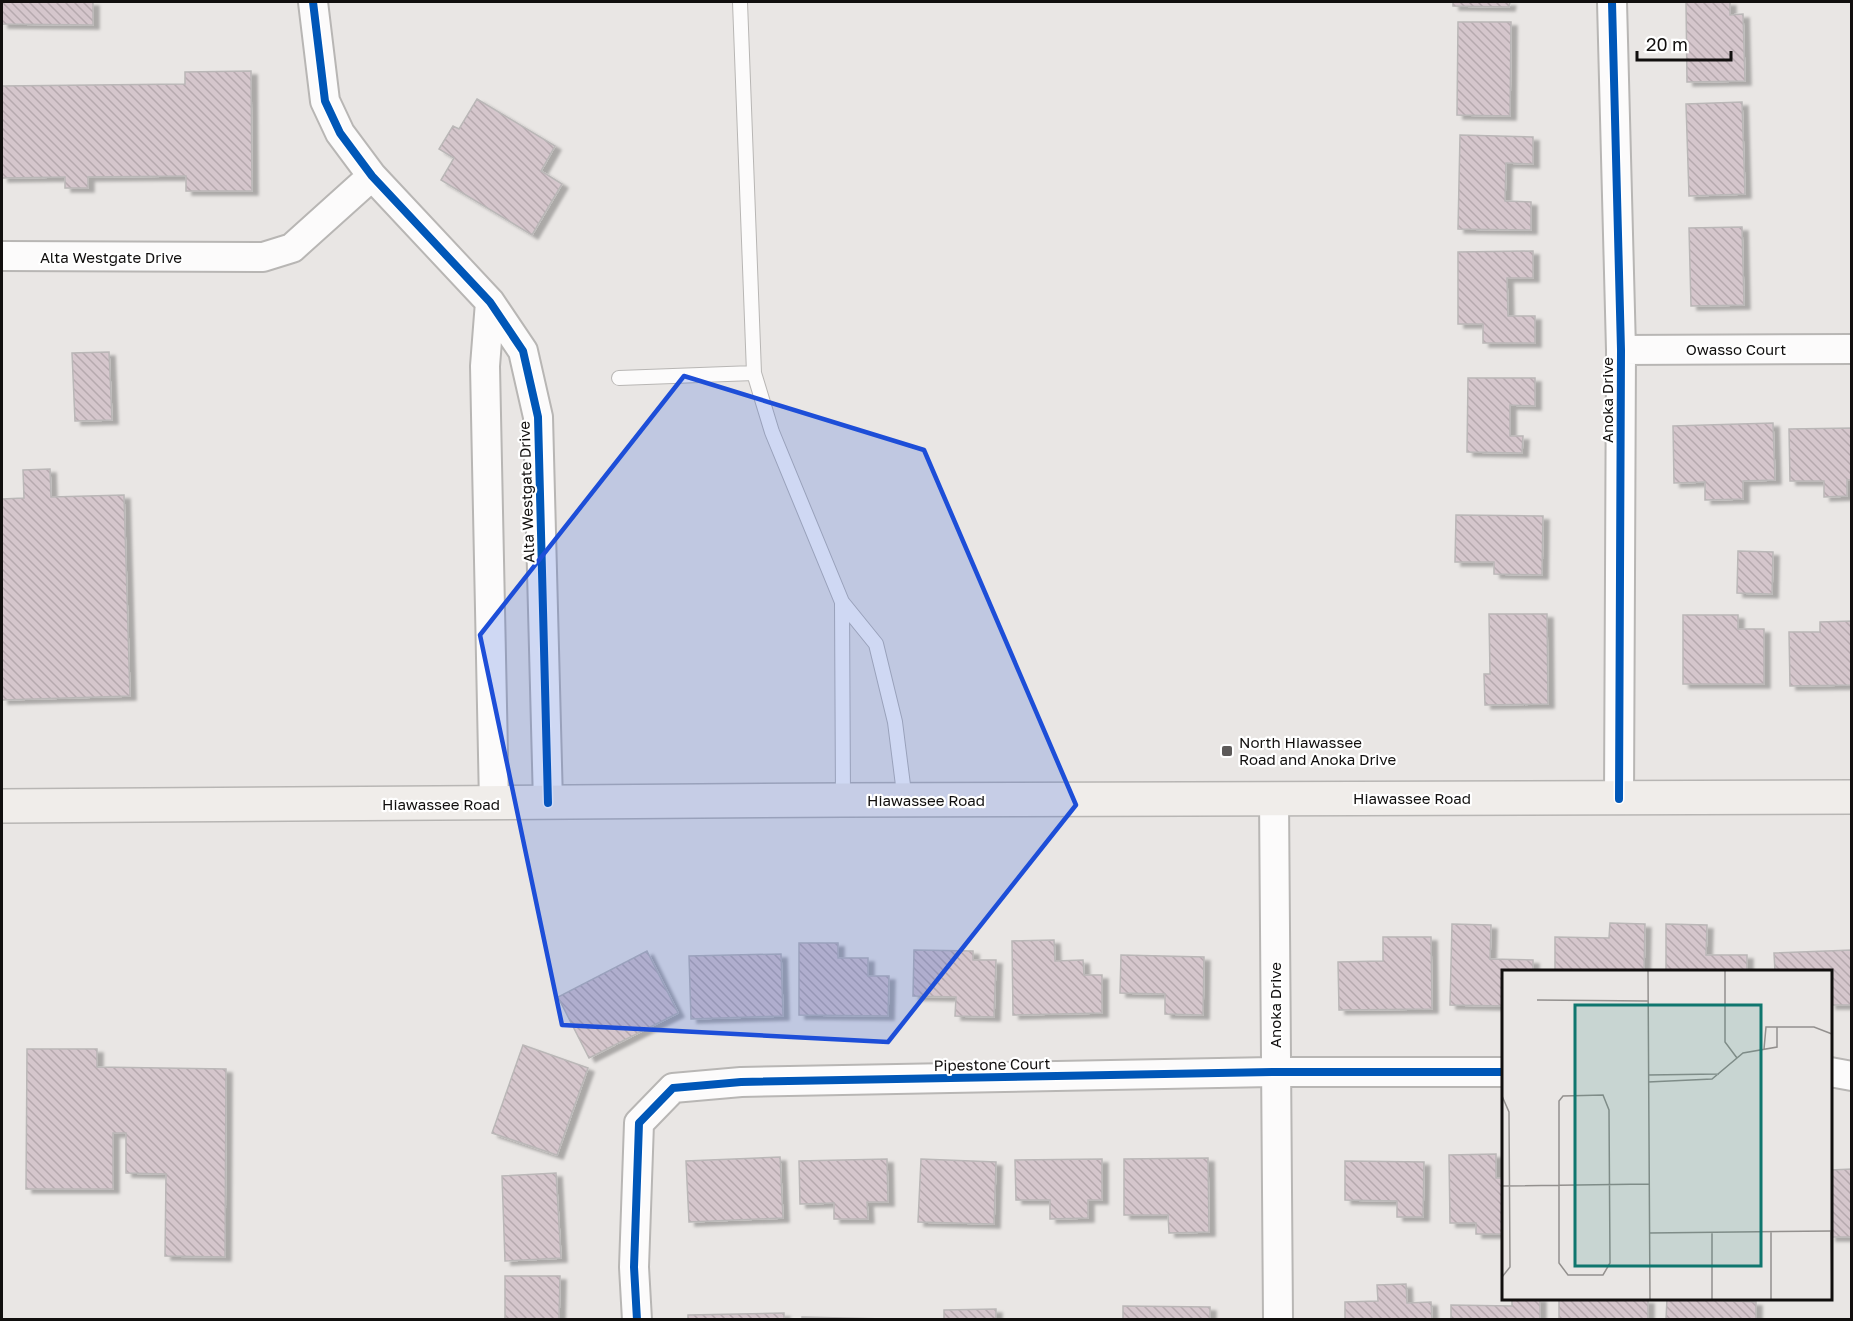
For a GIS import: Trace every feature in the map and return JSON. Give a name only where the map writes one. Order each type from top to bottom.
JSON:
[{"type":"main road","name":"Hiawassee Road","points":[[2,806],[1851,796]]},
{"type":"street","name":"Alta Westgate Drive","points":[[313,2],[324,101],[340,133],[372,176],[490,302],[523,351],[538,417],[548,803]]},
{"type":"street","name":"Anoka Drive","points":[[1612,2],[1621,350],[1619,799]]},
{"type":"street","name":"Alta Westgate Drive","points":[[2,256],[263,257],[292,248],[372,176]]},
{"type":"street","points":[[490,302],[485,366],[494,803]]},
{"type":"street","name":"Owasso Court","points":[[1621,350],[1851,349]]},
{"type":"street","name":"Anoka Drive","points":[[1274,798],[1278,1320]]},
{"type":"street","name":"Pipestone Court","points":[[637,1320],[634,1267],[639,1123],[673,1089],[741,1082],[1276,1072],[1502,1072]]},
{"type":"street","points":[[1832,1072],[1851,1076]]},
{"type":"lane","points":[[740,2],[754,373],[772,432],[842,602],[876,644],[895,722],[905,801]]},
{"type":"lane","points":[[619,378],[754,373]]},
{"type":"lane","points":[[842,602],[843,800]]},
{"type":"highlighted area","points":[[684,376],[924,450],[1076,805],[888,1042],[562,1025],[480,635]]},
{"type":"building","points":[[2,2],[93,2],[93,25],[2,24]]},
{"type":"building","points":[[1453,2],[1510,2],[1509,7],[1453,6]]},
{"type":"building","points":[[1686,2],[1730,2],[1730,15],[1743,14],[1745,81],[1687,82]]},
{"type":"building","points":[[1458,22],[1511,22],[1510,116],[1457,115]]},
{"type":"building","points":[[251,71],[252,191],[186,191],[186,176],[88,177],[88,188],[65,188],[65,177],[2,178],[2,86],[185,84],[185,72]]},
{"type":"building","points":[[477,99],[555,146],[541,171],[562,184],[532,235],[441,180],[454,158],[439,149],[453,126],[459,129]]},
{"type":"building","points":[[1742,102],[1745,194],[1689,196],[1686,104]]},
{"type":"building","points":[[1460,135],[1533,137],[1533,164],[1506,163],[1505,201],[1531,202],[1531,230],[1458,229]]},
{"type":"building","points":[[1742,227],[1744,305],[1691,306],[1689,228]]},
{"type":"building","points":[[1533,251],[1533,278],[1507,278],[1508,316],[1535,316],[1535,343],[1483,343],[1483,324],[1458,324],[1458,252]]},
{"type":"building","points":[[109,352],[112,420],[75,421],[72,353]]},
{"type":"building","points":[[1468,378],[1535,378],[1535,406],[1510,405],[1510,436],[1523,436],[1522,453],[1467,452]]},
{"type":"building","points":[[1773,423],[1775,480],[1743,481],[1743,499],[1705,500],[1705,482],[1674,483],[1673,426]]},
{"type":"building","points":[[1852,428],[1852,480],[1847,480],[1847,496],[1824,497],[1824,481],[1790,481],[1789,429]]},
{"type":"building","points":[[50,469],[51,497],[124,495],[130,696],[2,700],[2,499],[24,498],[23,470]]},
{"type":"building","points":[[1456,515],[1543,516],[1542,575],[1494,574],[1494,562],[1455,562]]},
{"type":"building","points":[[1738,551],[1773,552],[1772,594],[1737,593]]},
{"type":"building","points":[[1489,614],[1547,614],[1548,704],[1485,705],[1484,674],[1490,674]]},
{"type":"building","points":[[1683,615],[1738,615],[1738,629],[1764,629],[1764,684],[1683,684]]},
{"type":"building","points":[[1852,621],[1852,685],[1790,686],[1789,632],[1820,632],[1820,622]]},
{"type":"building","points":[[1610,923],[1645,924],[1644,970],[1555,970],[1555,937],[1609,938]]},
{"type":"building","points":[[1452,924],[1491,925],[1490,959],[1533,960],[1533,970],[1502,970],[1502,1006],[1450,1005]]},
{"type":"building","points":[[1666,924],[1707,925],[1706,955],[1747,955],[1747,970],[1666,970]]},
{"type":"building","points":[[1383,937],[1431,937],[1432,1009],[1339,1010],[1338,962],[1383,961]]},
{"type":"building","points":[[1054,940],[1055,961],[1083,960],[1084,975],[1102,975],[1102,1013],[1013,1015],[1012,941]]},
{"type":"building","points":[[799,943],[838,943],[838,958],[868,958],[868,976],[889,976],[888,1016],[799,1015]]},
{"type":"building","points":[[914,950],[973,951],[973,960],[996,960],[994,1017],[955,1016],[956,997],[913,996]]},
{"type":"building","points":[[1852,950],[1852,1005],[1832,1005],[1832,970],[1775,970],[1774,953]]},
{"type":"building","points":[[647,951],[678,1013],[589,1058],[558,997]]},
{"type":"building","points":[[781,954],[783,1016],[691,1019],[689,956]]},
{"type":"building","points":[[1121,955],[1204,957],[1203,1015],[1165,1014],[1165,994],[1120,993]]},
{"type":"building","points":[[523,1045],[588,1068],[557,1155],[492,1133]]},
{"type":"building","points":[[27,1049],[97,1049],[97,1067],[226,1069],[225,1257],[165,1256],[166,1174],[126,1173],[126,1133],[113,1133],[113,1189],[26,1189]]},
{"type":"building","points":[[1496,1154],[1496,1178],[1502,1178],[1502,1234],[1476,1234],[1476,1223],[1450,1223],[1449,1155]]},
{"type":"building","points":[[780,1157],[783,1218],[689,1222],[686,1161]]},
{"type":"building","points":[[1208,1158],[1209,1232],[1169,1233],[1168,1215],[1124,1215],[1124,1159]]},
{"type":"building","points":[[887,1159],[888,1202],[867,1202],[868,1219],[834,1219],[834,1203],[800,1204],[799,1161]]},
{"type":"building","points":[[921,1159],[996,1162],[994,1224],[918,1222]]},
{"type":"building","points":[[1102,1159],[1102,1200],[1088,1200],[1088,1218],[1050,1219],[1050,1200],[1016,1200],[1015,1160]]},
{"type":"building","points":[[1345,1161],[1424,1162],[1423,1217],[1397,1217],[1397,1201],[1345,1200]]},
{"type":"building","points":[[1852,1169],[1852,1237],[1832,1237],[1832,1170]]},
{"type":"building","points":[[556,1173],[561,1258],[505,1261],[502,1176]]},
{"type":"building","points":[[505,1276],[560,1276],[559,1320],[505,1320]]},
{"type":"building","points":[[1406,1284],[1407,1303],[1431,1302],[1432,1320],[1345,1320],[1345,1302],[1378,1301],[1377,1285]]},
{"type":"building","points":[[1512,1300],[1540,1300],[1540,1320],[1451,1320],[1451,1305],[1512,1306]]},
{"type":"building","points":[[1559,1300],[1648,1300],[1648,1320],[1559,1320]]},
{"type":"building","points":[[1667,1300],[1756,1302],[1756,1320],[1666,1320]]},
{"type":"building","points":[[1123,1306],[1210,1307],[1210,1320],[1123,1320]]},
{"type":"building","points":[[996,1309],[996,1320],[944,1320],[944,1310]]},
{"type":"building","points":[[784,1313],[784,1320],[688,1320],[688,1315]]},
{"type":"building","points":[[802,1317],[885,1319],[885,1320],[802,1320]]},
{"type":"cycle path","points":[[313,2],[325,101],[340,133],[372,176],[490,302],[523,351],[538,417],[548,803]]},
{"type":"cycle path","points":[[1612,2],[1621,350],[1619,799]]},
{"type":"cycle path","points":[[637,1320],[634,1267],[639,1123],[673,1088],[741,1082],[1276,1072],[1502,1072]]},
{"type":"place","name":"North Hiawassee Road and Anoka Drive","points":[[1227,751]]}]
